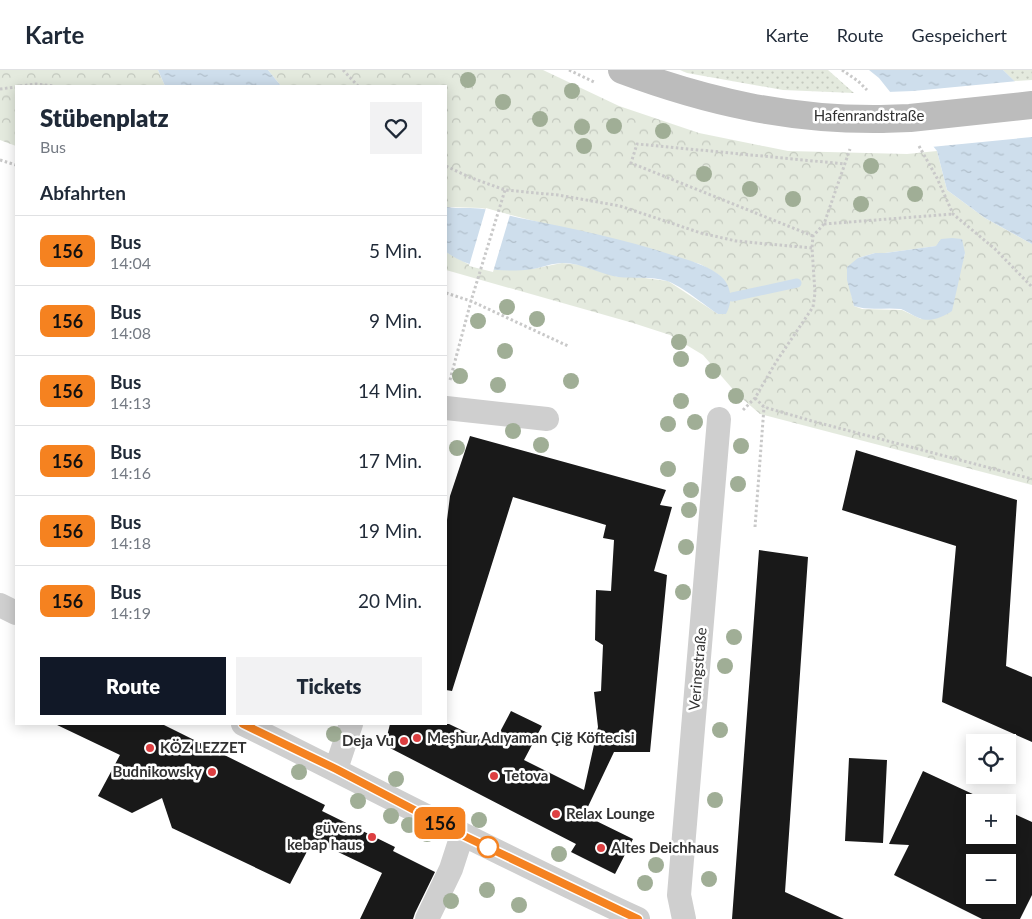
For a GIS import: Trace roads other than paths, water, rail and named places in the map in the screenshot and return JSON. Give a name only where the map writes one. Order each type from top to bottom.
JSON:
[{"type":"main road","name":"Hafenrandstraße","points":[[622,70],[704,98],[749,108],[822,118],[910,118],[1032,105]]},
{"type":"street","points":[[448,397],[547,419]]},
{"type":"street","name":"Veringstraße","points":[[684,919],[679,895],[718,428]]},
{"type":"street","points":[[0,605],[15,612]]},
{"type":"street","points":[[245,725],[336,769],[462,835],[638,919]]},
{"type":"street","points":[[336,769],[351,725]]},
{"type":"street","points":[[427,919],[450,869],[462,835]]},
{"type":"water","points":[[158,70],[268,70],[280,85],[165,85]]},
{"type":"water","points":[[869,70],[1003,70],[1032,98],[1032,244],[985,218],[947,190],[937,151],[879,78]]},
{"type":"water","points":[[447,207],[479,208],[617,239],[696,263],[718,274],[726,282],[730,292],[730,303],[726,314],[718,314],[673,283],[655,279],[618,277],[570,263],[510,271],[488,269],[456,258],[447,253]]},
{"type":"water","points":[[941,239],[962,239],[965,253],[952,311],[941,317],[928,320],[901,309],[854,306],[847,280],[847,267],[858,258],[875,253],[936,246]]},
{"type":"waterway","points":[[732,297],[797,283]]},
{"type":"place","name":"Meşhur Adıyaman Çiğ Köftecisi","points":[[417,738]]},
{"type":"place","name":"Deja Vu","points":[[404,741]]},
{"type":"place","name":"KÖZ LEZZET","points":[[150,748]]},
{"type":"place","name":"Budnikowsky","points":[[212,772]]},
{"type":"place","name":"Tetova","points":[[494,776]]},
{"type":"place","name":"Relax Lounge","points":[[556,814]]},
{"type":"place","name":"güvens kebap haus","points":[[372,837]]},
{"type":"place","name":"Altes Deichhaus","points":[[601,848]]}]
